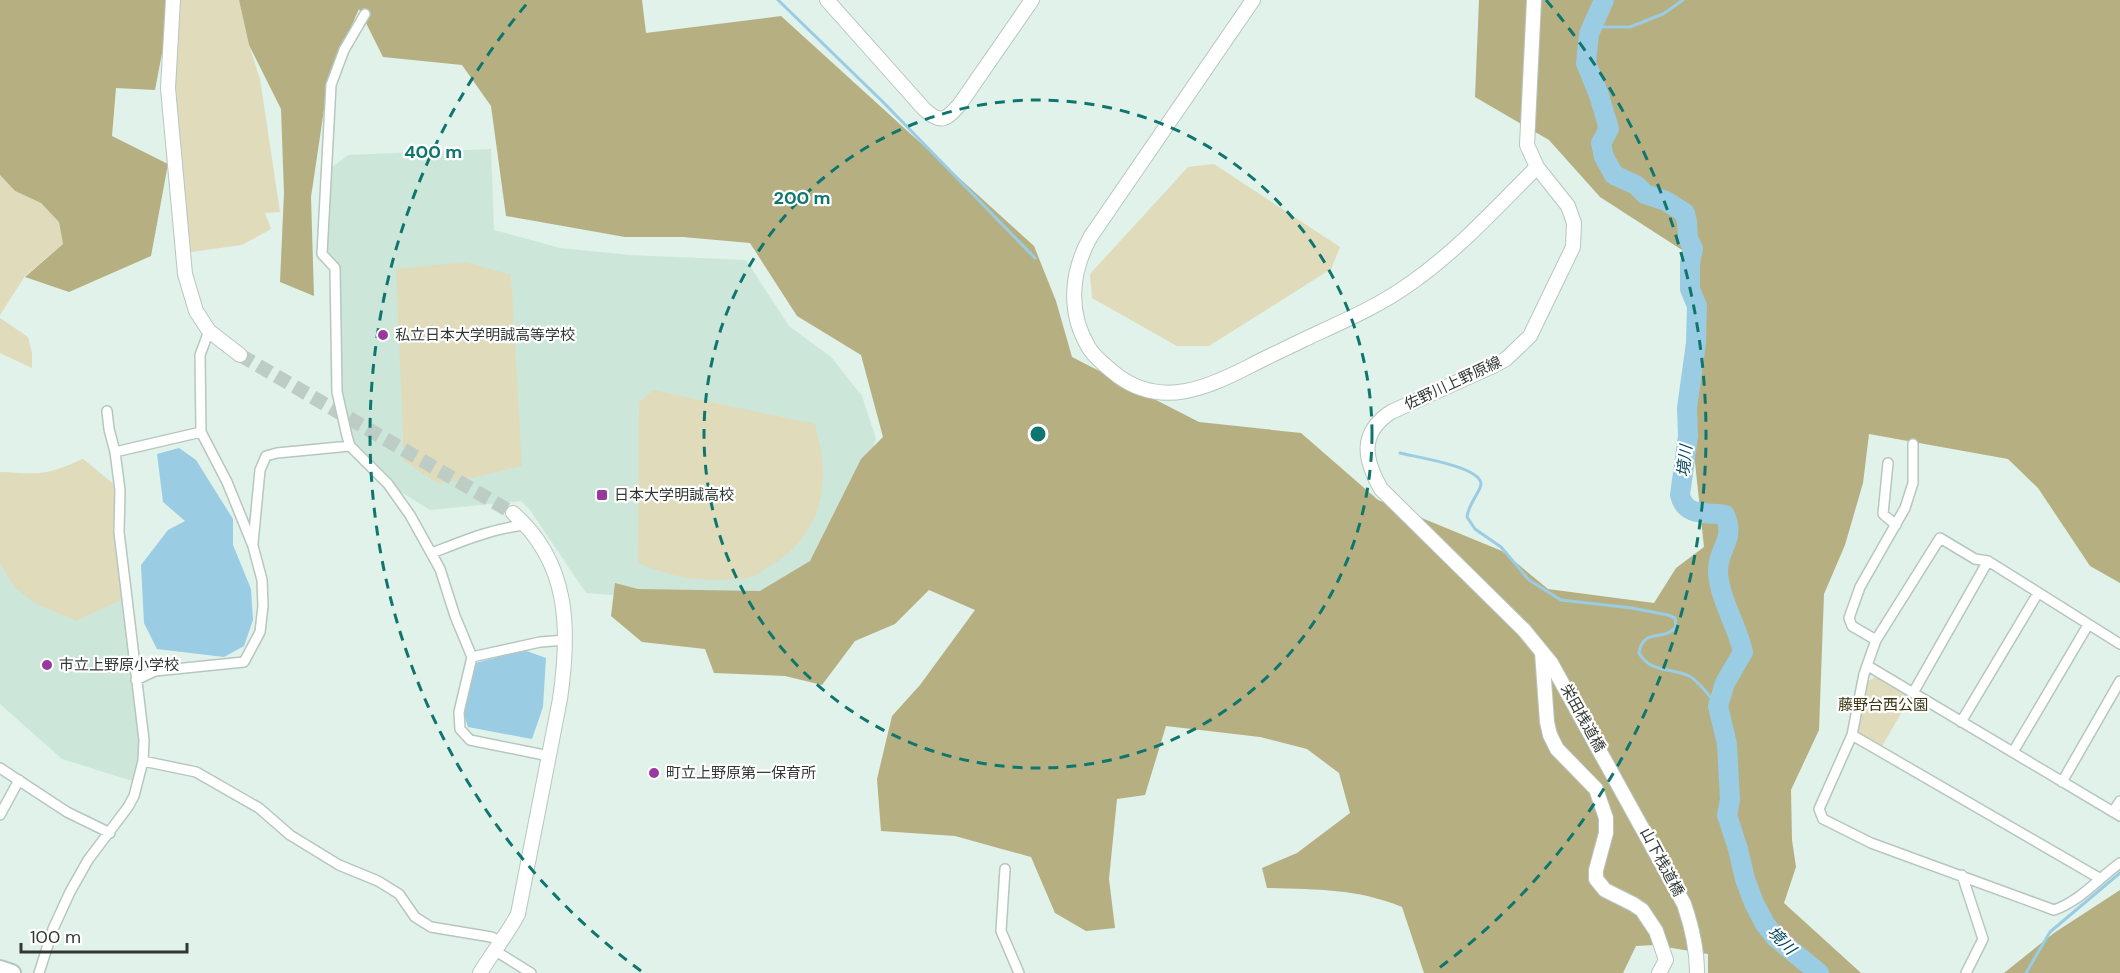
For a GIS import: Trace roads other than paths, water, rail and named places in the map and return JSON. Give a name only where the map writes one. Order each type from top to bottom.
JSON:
[{"type":"highway","points":[[0,969],[12,973]]},
{"type":"street","points":[[173,0],[168,88],[185,274],[196,311],[210,331],[240,355]]},
{"type":"street","points":[[827,0],[924,109],[932,117],[940,119],[949,117],[960,104],[1032,0]]},
{"type":"street","points":[[1253,0],[1091,236],[1077,266],[1074,300],[1082,334],[1099,360],[1126,382],[1141,389],[1172,393],[1189,392],[1206,387],[1375,305],[1412,283],[1463,241],[1537,167]]},
{"type":"street","name":"佐野川上野原線","points":[[1534,0],[1527,145],[1537,167],[1568,206],[1575,231],[1573,247],[1530,336],[1506,359],[1391,412],[1381,419],[1373,428],[1367,452],[1372,473],[1381,489],[1524,630],[1559,675]]},
{"type":"street","points":[[365,14],[344,50],[331,85],[322,254],[335,268],[337,392],[350,446],[388,484],[410,515],[440,569],[455,616],[472,657],[459,712],[460,729],[470,740],[549,756]]},
{"type":"street","points":[[136,680],[155,671],[244,662],[260,632],[263,606],[262,580],[253,546],[227,482],[201,432],[200,355],[210,331]]},
{"type":"street","points":[[39,973],[52,929],[69,892],[88,860],[110,834],[134,796],[143,761],[144,740],[119,532],[120,490],[116,452],[109,429],[107,411]]},
{"type":"street","points":[[116,452],[201,432]]},
{"type":"street","points":[[1876,640],[1852,626],[1849,618],[1860,587],[1905,508],[1913,483],[1913,444]]},
{"type":"street","points":[[253,546],[260,470],[266,456],[350,446]]},
{"type":"street","points":[[1885,465],[1883,514],[1896,525]]},
{"type":"street","points":[[480,973],[518,915],[560,699],[566,639],[566,620],[559,585],[541,546],[526,525],[513,513]]},
{"type":"street","points":[[432,553],[475,536],[526,525]]},
{"type":"street","points":[[2120,644],[1988,561],[1975,559],[1940,538],[1876,640],[1864,674],[1852,735],[1819,809],[1823,819],[1871,843],[1962,874],[2041,907],[2054,910],[2073,902],[2099,878],[2120,863]]},
{"type":"street","points":[[1913,693],[1988,561]]},
{"type":"street","points":[[1961,722],[2038,593]]},
{"type":"street","points":[[2013,752],[2088,625]]},
{"type":"street","points":[[472,657],[540,642],[566,639]]},
{"type":"street","points":[[1542,651],[1550,735],[1557,748],[1596,789],[1606,818],[1606,833],[1596,870],[1596,879],[1605,890],[1642,910],[1656,931],[1666,960],[1659,973]]},
{"type":"street","points":[[1868,666],[2116,814],[2120,801]]},
{"type":"street","name":"栄田桟道橋","points":[[1559,675],[1640,820]]},
{"type":"street","points":[[2062,782],[2120,681]]},
{"type":"street","points":[[1852,735],[2099,878]]},
{"type":"street","points":[[143,761],[196,772],[259,808],[290,835],[339,865],[378,881],[399,894],[415,917],[431,927],[491,937],[498,946],[531,973]]},
{"type":"street","points":[[0,768],[67,812],[110,834]]},
{"type":"street","points":[[0,815],[20,780]]},
{"type":"street","name":"山下桟道橋","points":[[1640,820],[1684,904],[1693,928],[1697,973]]},
{"type":"street","points":[[1005,869],[1001,931],[1019,973]]},
{"type":"street","points":[[1962,874],[1983,939],[1966,973]]},
{"type":"water","points":[[179,448],[196,460],[233,519],[233,545],[251,589],[253,620],[244,646],[224,657],[157,649],[144,623],[141,565],[168,530],[185,521],[163,502],[157,454]]},
{"type":"water","points":[[524,650],[546,658],[543,707],[532,739],[468,727],[459,700],[476,663]]},
{"type":"waterway","points":[[778,0],[883,102],[1035,258]]},
{"type":"waterway","name":"境川","points":[[1604,0],[1589,34],[1586,63],[1609,129],[1601,143],[1604,157],[1614,175],[1636,185],[1645,194],[1666,201],[1685,213],[1688,238],[1693,249],[1690,263],[1690,289],[1697,306],[1696,343],[1687,408],[1688,436],[1680,495],[1687,507],[1698,512],[1725,515],[1728,524],[1727,538],[1718,564],[1719,583],[1743,652],[1725,683],[1718,706],[1727,744],[1730,800],[1727,815],[1745,879],[1765,924],[1775,937],[1819,973]]},
{"type":"waterway","points":[[1593,27],[1630,27],[1663,14],[1683,0]]},
{"type":"waterway","points":[[1400,453],[1458,467],[1477,477],[1481,486],[1467,517],[1475,529],[1501,547],[1529,580],[1561,600],[1632,608],[1675,618],[1676,627],[1666,634],[1649,637],[1641,645],[1639,653],[1644,660],[1656,667],[1691,677],[1718,706]]},
{"type":"waterway","points":[[2026,973],[2050,932],[2120,873]]},
{"type":"tunnel","points":[[240,355],[513,513]]},
{"type":"place","name":"私立日本大学明誠高等学校","points":[[383,335]]},
{"type":"place","name":"日本大学明誠高校","points":[[602,495]]},
{"type":"place","name":"市立上野原小学校","points":[[47,665]]},
{"type":"place","name":"町立上野原第一保育所","points":[[654,773]]},
{"type":"park label","name":"藤野台西公園","points":[[1883,705]]}]
